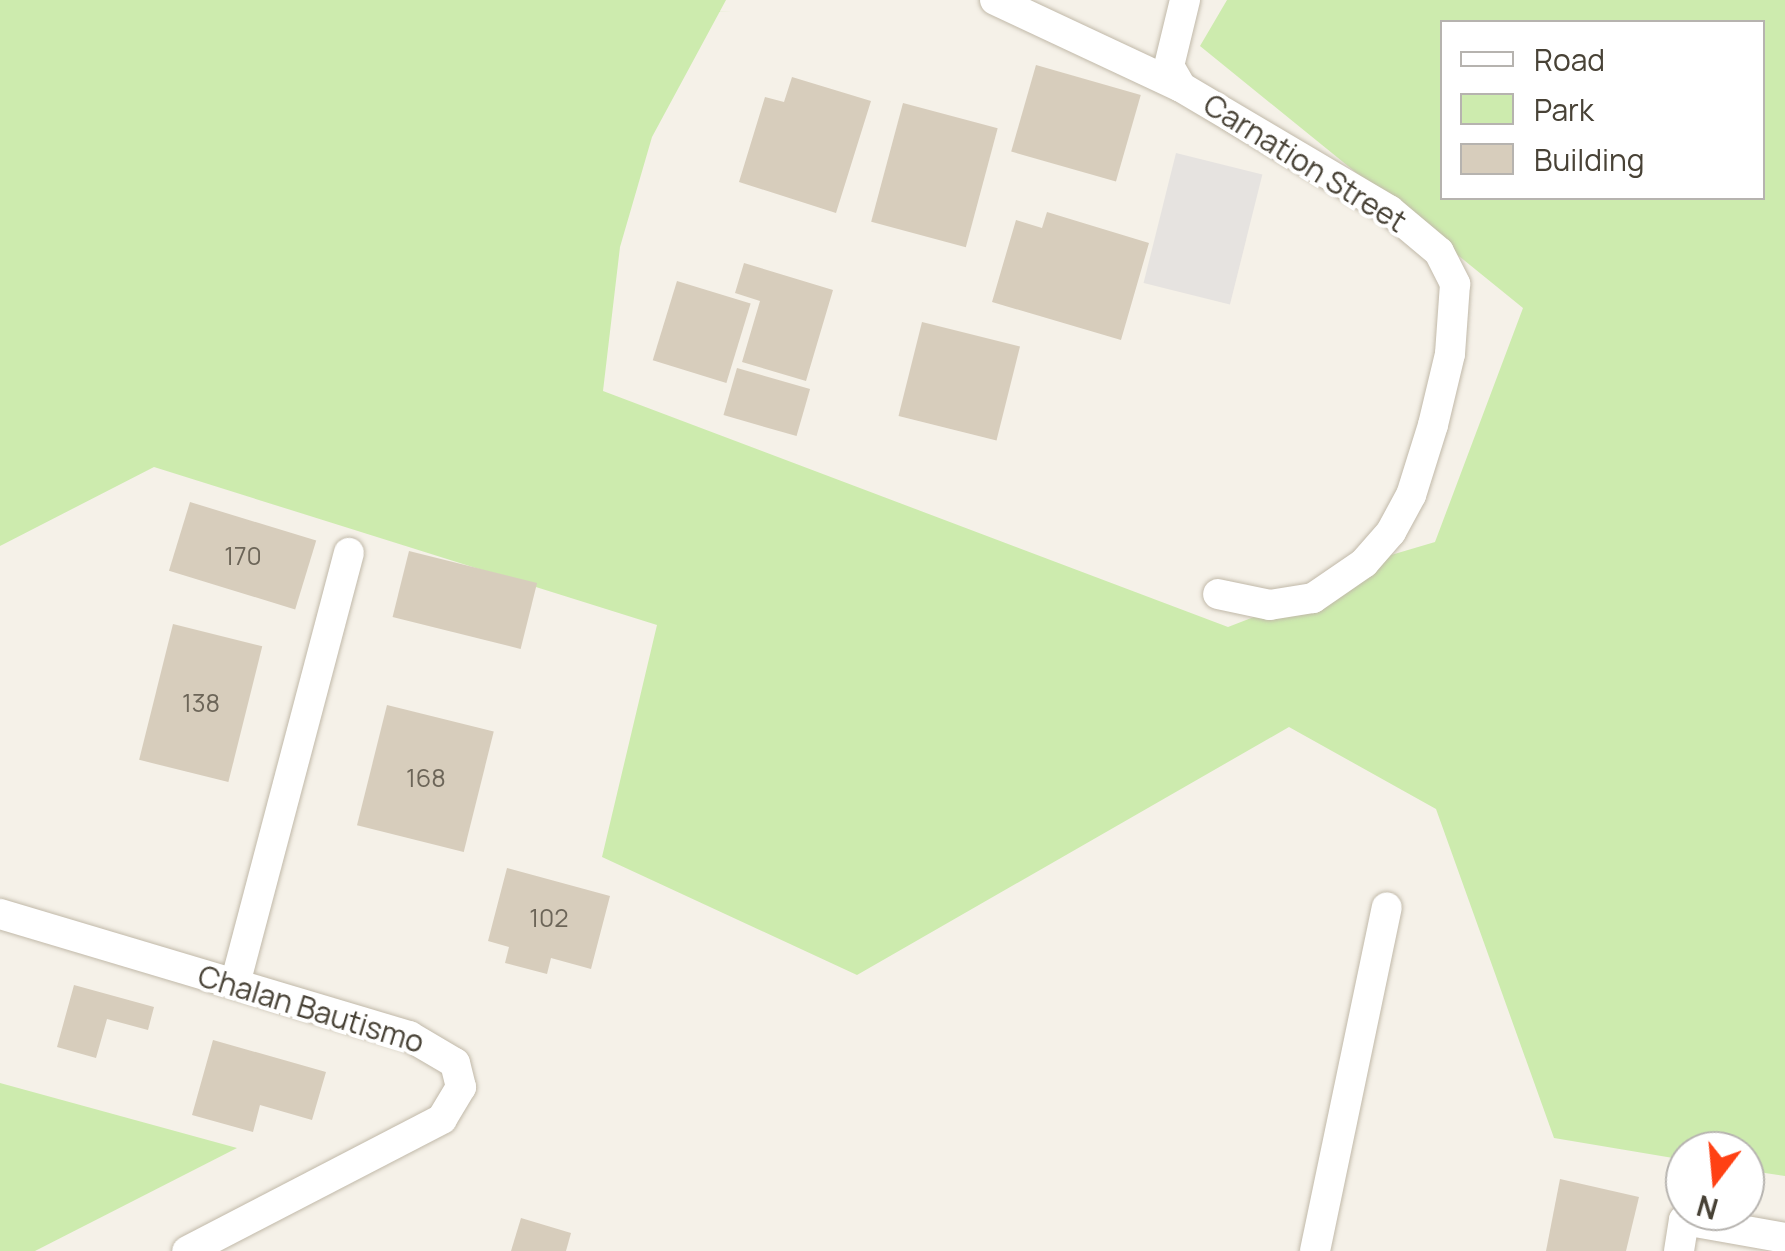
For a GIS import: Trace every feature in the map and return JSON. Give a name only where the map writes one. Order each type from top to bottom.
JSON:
[{"type":"street","points":[[995,0],[1181,87]]},
{"type":"street","name":"Carnation Street","points":[[1186,0],[1169,66],[1181,87],[1389,210],[1439,252],[1455,284],[1450,354],[1433,426],[1412,496],[1391,532],[1364,562],[1313,598],[1270,605],[1218,594]]},
{"type":"street","points":[[235,984],[349,553]]},
{"type":"street","points":[[1315,1251],[1387,907]]},
{"type":"street","name":"Chalan Bautismo","points":[[0,914],[430,1044],[455,1063],[461,1087],[452,1108],[432,1126],[187,1251]]},
{"type":"street","points":[[1678,1251],[1684,1220],[1785,1238]]},
{"type":"green space","points":[[0,0],[726,0],[652,137],[620,247],[603,391],[1228,627],[1290,603],[1364,563],[1435,542],[1523,308],[1200,46],[1227,0],[1785,0],[1785,1176],[1765,1173],[1765,1131],[1665,1131],[1665,1157],[1554,1138],[1436,809],[1289,727],[857,975],[602,857],[657,625],[154,467],[0,546]]},
{"type":"green space","points":[[0,1083],[237,1148],[35,1251],[0,1251]]},
{"type":"shaded area","points":[[1176,153],[1262,175],[1230,305],[1144,283]]},
{"type":"building","points":[[1036,65],[1141,95],[1116,182],[1011,152]]},
{"type":"building","points":[[792,77],[871,101],[836,213],[739,182],[765,97],[784,102]]},
{"type":"building","points":[[903,103],[998,128],[966,247],[871,222]]},
{"type":"building","points":[[1047,212],[1149,243],[1121,340],[992,302],[1016,220],[1042,228]]},
{"type":"building","points":[[744,263],[833,290],[806,381],[742,362],[760,301],[735,293]]},
{"type":"building","points":[[677,281],[751,304],[726,383],[653,360]]},
{"type":"building","points":[[922,322],[1020,346],[997,441],[899,416]]},
{"type":"building","points":[[737,368],[810,389],[797,436],[723,415]]},
{"type":"building","points":[[190,502],[316,541],[295,609],[169,571]]},
{"type":"building","points":[[409,551],[537,583],[521,649],[393,617]]},
{"type":"building","points":[[173,624],[262,646],[228,782],[139,760]]},
{"type":"building","points":[[387,705],[494,732],[464,852],[357,825]]},
{"type":"building","points":[[507,868],[610,896],[591,969],[551,958],[547,974],[505,963],[509,947],[488,941]]},
{"type":"building","points":[[74,985],[154,1007],[148,1030],[107,1019],[96,1058],[57,1047]]},
{"type":"building","points":[[213,1040],[326,1072],[312,1120],[260,1105],[253,1132],[192,1115]]},
{"type":"building","points":[[1560,1179],[1639,1197],[1626,1251],[1546,1251]]},
{"type":"building","points":[[521,1218],[571,1233],[566,1251],[511,1251]]}]
